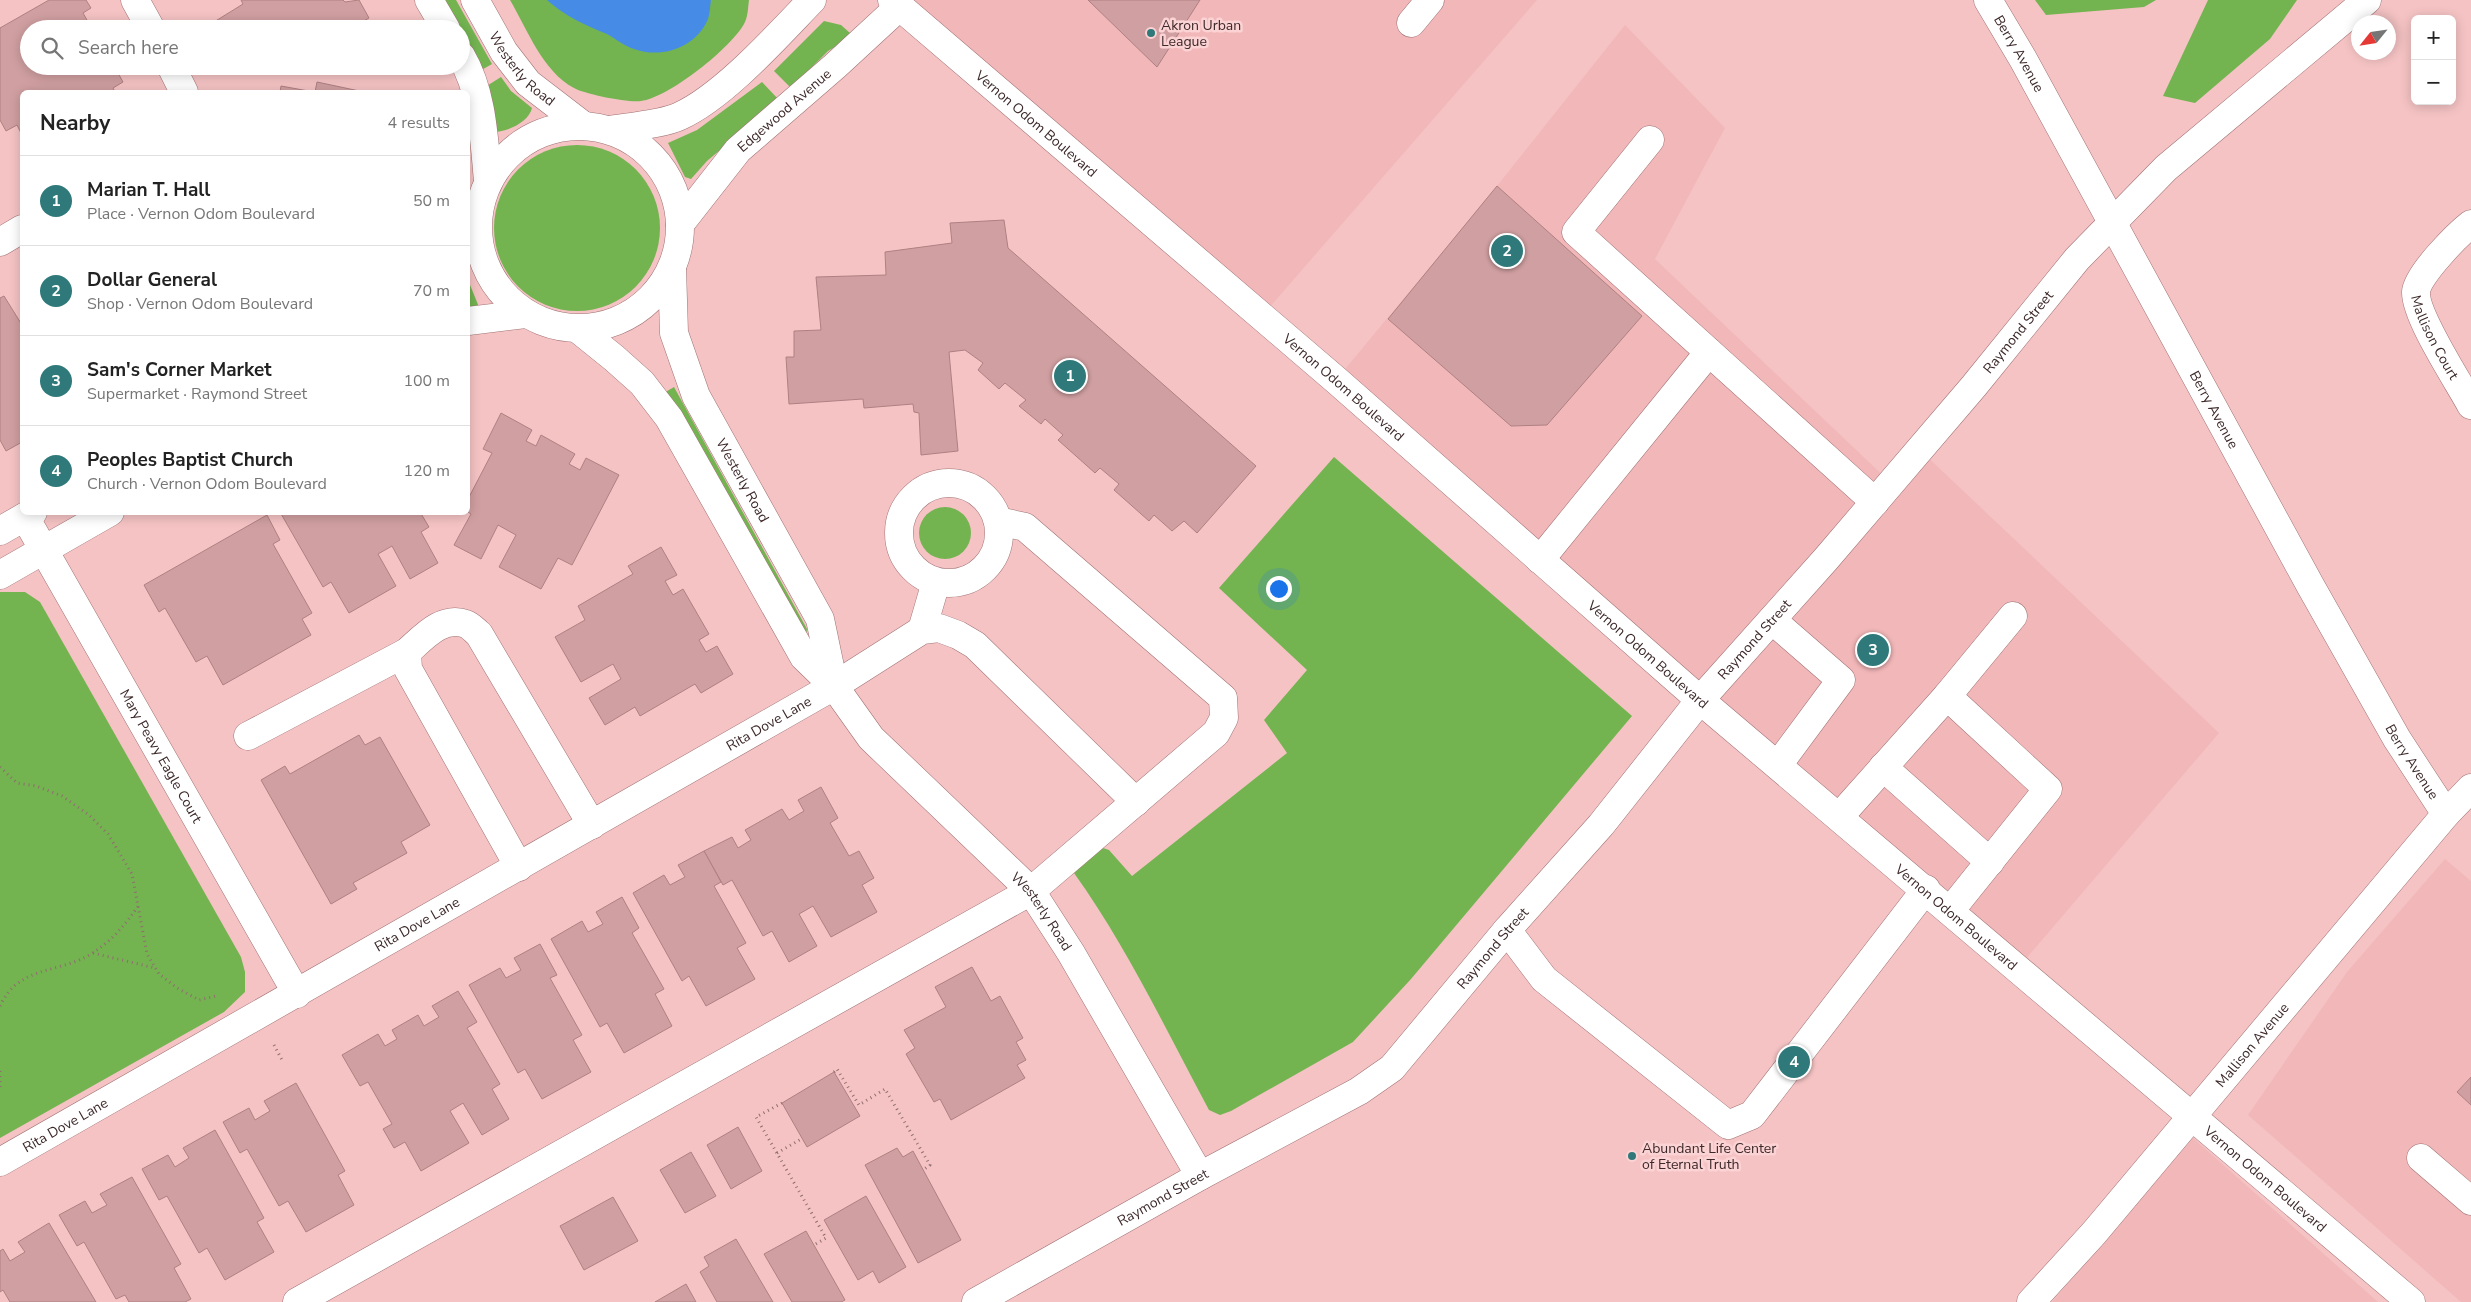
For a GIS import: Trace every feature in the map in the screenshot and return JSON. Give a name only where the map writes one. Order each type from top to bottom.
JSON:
[{"type":"street","points":[[135,0],[146,20]]},
{"type":"street","points":[[429,0],[441,20]]},
{"type":"street","name":"Westerly Road","points":[[474,0],[504,52],[528,82],[596,128],[632,141],[651,156],[667,176],[677,199],[680,224],[679,247],[672,268],[674,333],[686,370],[696,396],[820,619],[834,686]]},
{"type":"street","points":[[672,268],[656,294],[634,314],[607,326],[578,330],[551,325],[525,314],[503,296],[487,272],[473,224],[488,182],[504,158],[528,139],[554,128],[596,128],[680,117],[719,91],[781,33],[812,0]]},
{"type":"street","points":[[1411,22],[1430,0]]},
{"type":"street","name":"Berry Avenue","points":[[1988,0],[2024,59],[2310,586],[2397,739],[2446,814]]},
{"type":"street","name":"Raymond Street","points":[[976,1302],[1200,1176],[1359,1091],[1392,1068],[1507,930],[1601,825],[1700,700],[1875,502],[1974,386],[2077,259],[2166,168],[2367,0]]},
{"type":"street","name":"Edgewood Avenue","points":[[680,224],[738,150],[836,66],[896,3]]},
{"type":"street","name":"Vernon Odom Boulevard","points":[[896,3],[1310,358],[1700,700],[1926,889],[2411,1302]]},
{"type":"street","points":[[470,71],[478,102],[488,182]]},
{"type":"street","points":[[176,75],[183,90]]},
{"type":"street","points":[[1650,140],[1576,232],[1875,502]]},
{"type":"street","name":"Mallison Court","points":[[2471,224],[2458,233],[2425,273],[2416,290],[2419,311],[2471,405]]},
{"type":"street","points":[[0,242],[20,230]]},
{"type":"street","points":[[470,321],[525,314]]},
{"type":"street","name":"Westerly Road","points":[[578,330],[642,383],[669,418],[804,657],[834,686],[871,738],[1031,891],[1071,953],[1200,1176]]},
{"type":"street","points":[[1540,560],[1709,352]]},
{"type":"street","points":[[937,484],[961,484],[982,494],[992,506],[998,521],[1000,538],[998,547],[985,570],[970,579],[953,584],[936,582],[920,575],[907,562],[900,546],[899,528],[902,513],[910,500],[923,490],[937,484]]},
{"type":"street","points":[[0,531],[29,515]]},
{"type":"street","name":"Mary Peavy Eagle Court","points":[[29,515],[44,550],[297,994]]},
{"type":"street","points":[[0,575],[105,515]]},
{"type":"street","points":[[298,1302],[1031,891],[1216,733],[1224,718],[1223,698],[1025,527],[998,521]]},
{"type":"street","points":[[936,582],[922,630],[939,628],[975,645],[1136,802]]},
{"type":"street","points":[[1839,817],[1946,696],[2013,616]]},
{"type":"street","points":[[1772,620],[1841,680],[1778,765]]},
{"type":"street","points":[[248,736],[407,652],[433,628],[448,623],[466,624],[478,634],[592,825]]},
{"type":"street","name":"Rita Dove Lane","points":[[0,1162],[834,686],[922,630]]},
{"type":"street","points":[[407,652],[408,669],[519,867]]},
{"type":"street","points":[[1946,696],[2048,789],[1950,910]]},
{"type":"street","points":[[1883,768],[1990,862]]},
{"type":"street","name":"Mallison Avenue","points":[[2031,1302],[2094,1233],[2446,814],[2471,788]]},
{"type":"street","points":[[1507,930],[1544,978],[1728,1126],[1752,1114],[1926,889]]},
{"type":"street","points":[[2421,1158],[2471,1201]]},
{"type":"path","points":[[0,767],[17,783],[36,786],[62,796],[89,815],[108,834],[132,874],[140,904],[147,954],[159,974],[177,988],[199,1000],[218,995]]},
{"type":"path","points":[[0,1006],[5,996],[18,982],[45,969],[66,965],[93,952],[121,931],[140,904]]},
{"type":"path","points":[[93,952],[156,968]]},
{"type":"path","points":[[258,1016],[282,1060]]},
{"type":"path","points":[[834,1072],[837,1069],[859,1105],[885,1089],[930,1165],[923,1170]]},
{"type":"path","points":[[0,1071],[0,1088]]},
{"type":"path","points":[[782,1103],[756,1117],[826,1238],[814,1245]]},
{"type":"path","points":[[777,1153],[802,1138]]},
{"type":"shaded area","points":[[892,0],[1537,0],[1261,317]]},
{"type":"shaded area","points":[[1625,25],[1725,128],[1655,259],[1891,483],[1919,449],[2219,733],[2018,968],[1336,380],[1497,186]]},
{"type":"shaded area","points":[[2445,859],[2471,881],[2471,1302],[2461,1302],[2248,1115],[2347,972]]},
{"type":"shaded area","points":[[2193,1138],[2378,1302],[2052,1302]]},
{"type":"green space","points":[[438,0],[456,0],[467,20],[449,20]]},
{"type":"green space","points":[[510,0],[749,0],[745,22],[714,57],[699,70],[667,91],[653,98],[635,101],[587,93],[563,81],[553,72],[537,49]]},
{"type":"green space","points":[[2035,0],[2156,0],[2144,7],[2046,15]]},
{"type":"green space","points":[[2208,0],[2297,0],[2270,39],[2195,103],[2163,96]]},
{"type":"green space","points":[[824,21],[841,25],[850,33],[850,38],[828,51],[791,88],[774,71]]},
{"type":"green space","points":[[470,25],[492,64],[478,72],[470,58]]},
{"type":"green space","points":[[501,77],[511,91],[532,108],[527,118],[522,122],[505,130],[494,132],[482,89]]},
{"type":"green space","points":[[762,82],[779,100],[707,161],[691,179],[685,177],[668,143],[697,130]]},
{"type":"green space","points":[[577,145],[609,151],[636,169],[654,196],[660,228],[654,260],[636,287],[609,305],[577,311],[545,305],[518,287],[500,260],[494,228],[500,196],[518,169],[545,151]]},
{"type":"green space","points":[[470,285],[479,307],[470,312]]},
{"type":"green space","points":[[674,387],[807,629],[806,635],[662,394]]},
{"type":"green space","points":[[1334,457],[1632,716],[1411,979],[1353,1042],[1231,1111],[1220,1115],[1209,1110],[1129,959],[1074,873],[1100,847],[1109,850],[1132,876],[1287,753],[1264,720],[1307,670],[1219,588]]},
{"type":"green space","points":[[940,507],[950,507],[964,514],[971,528],[971,538],[964,552],[950,559],[940,559],[930,555],[923,548],[919,538],[919,528],[923,518],[930,511]]},
{"type":"green space","points":[[0,592],[25,592],[40,602],[241,957],[245,972],[245,992],[224,1012],[0,1138]]},
{"type":"water","points":[[547,0],[711,0],[708,19],[695,37],[677,49],[655,53],[644,52],[627,46],[569,16]]},
{"type":"building","points":[[49,0],[86,0],[91,8],[83,13],[87,20],[20,20],[20,75],[119,75],[123,82],[113,88],[114,90],[20,90],[20,131],[17,125],[6,131],[0,120],[0,28]]},
{"type":"building","points":[[241,0],[343,0],[345,2],[359,0],[369,18],[366,20],[217,20],[243,4]]},
{"type":"building","name":"Akron Urban League","points":[[1088,0],[1200,0],[1157,67]]},
{"type":"building","points":[[317,82],[355,90],[315,90]]},
{"type":"building","points":[[281,86],[303,90],[280,90]]},
{"type":"building","points":[[1497,186],[1642,316],[1547,425],[1511,426],[1388,319]]},
{"type":"building","points":[[1004,220],[1008,248],[1256,466],[1197,533],[1184,521],[1172,531],[1154,515],[1149,521],[1114,490],[1119,484],[1100,468],[1095,473],[1058,440],[1063,435],[1045,419],[1041,424],[1019,406],[1026,400],[1005,383],[999,389],[978,370],[983,363],[965,350],[949,352],[958,451],[921,455],[919,413],[914,412],[913,404],[864,408],[863,399],[789,404],[786,357],[794,357],[794,331],[821,330],[816,277],[886,275],[885,252],[952,243],[950,223]]},
{"type":"building","points":[[4,296],[20,322],[20,443],[6,451],[0,440],[0,298]]},
{"type":"building","points":[[501,413],[532,430],[526,441],[536,446],[541,435],[575,454],[569,464],[580,470],[586,458],[619,475],[572,565],[558,558],[541,589],[499,567],[516,535],[498,525],[481,559],[454,545],[471,514],[470,495],[492,453],[483,449]]},
{"type":"building","points":[[267,515],[280,540],[273,544],[312,613],[302,619],[311,635],[223,685],[207,656],[196,662],[165,608],[159,612],[144,585]]},
{"type":"building","points":[[282,515],[422,515],[429,527],[421,532],[438,563],[410,579],[392,546],[378,554],[396,586],[349,613],[331,582],[323,587]]},
{"type":"building","points":[[661,547],[677,575],[665,581],[673,595],[683,589],[709,634],[699,640],[706,652],[717,646],[733,674],[701,693],[695,684],[640,716],[635,707],[605,725],[589,698],[621,679],[613,664],[581,682],[555,637],[585,620],[578,606],[633,574],[628,566]]},
{"type":"building","points":[[359,735],[365,745],[380,737],[430,825],[401,842],[407,853],[353,883],[357,889],[331,904],[261,780],[285,766],[290,774]]},
{"type":"building","points":[[821,787],[838,818],[830,823],[849,856],[859,851],[874,878],[862,885],[877,912],[831,937],[813,906],[799,914],[817,946],[789,962],[772,931],[763,936],[732,880],[723,885],[704,851],[732,837],[738,848],[751,840],[745,830],[782,809],[789,820],[804,811],[798,800]]},
{"type":"building","points":[[704,851],[721,882],[714,886],[746,943],[737,948],[755,979],[706,1006],[689,976],[682,981],[633,893],[664,875],[670,885],[685,877],[678,865]]},
{"type":"building","points":[[622,897],[639,928],[632,933],[664,989],[655,994],[672,1026],[624,1053],[607,1023],[600,1027],[551,939],[582,921],[588,932],[603,924],[596,912]]},
{"type":"building","points":[[540,944],[557,975],[550,978],[582,1035],[573,1040],[591,1072],[542,1099],[525,1069],[518,1073],[469,985],[500,968],[506,978],[521,970],[514,958]]},
{"type":"building","points":[[972,967],[991,1001],[1000,996],[1023,1038],[1016,1042],[1026,1060],[1017,1065],[1025,1078],[951,1120],[940,1099],[934,1102],[906,1054],[915,1048],[904,1030],[946,1007],[935,987]]},
{"type":"building","points":[[458,991],[477,1022],[467,1028],[500,1084],[492,1089],[509,1119],[482,1135],[463,1103],[450,1111],[469,1143],[421,1171],[405,1142],[394,1148],[383,1129],[392,1124],[368,1082],[360,1086],[342,1055],[378,1034],[385,1046],[397,1039],[392,1030],[418,1015],[424,1026],[439,1017],[432,1006]]},
{"type":"building","points":[[834,1072],[860,1116],[807,1147],[782,1103]]},
{"type":"building","points":[[2471,1077],[2471,1105],[2457,1092]]},
{"type":"building","points":[[296,1083],[345,1171],[338,1175],[354,1205],[306,1232],[288,1201],[279,1206],[247,1149],[240,1153],[223,1122],[249,1108],[255,1120],[270,1111],[264,1101]]},
{"type":"building","points":[[738,1127],[762,1171],[731,1189],[707,1145]]},
{"type":"building","points":[[215,1130],[264,1218],[257,1222],[274,1252],[225,1280],[207,1248],[199,1253],[167,1196],[159,1200],[142,1169],[168,1155],[175,1167],[189,1158],[183,1148]]},
{"type":"building","points":[[897,1148],[903,1157],[913,1151],[961,1240],[918,1263],[865,1165]]},
{"type":"building","points":[[691,1152],[716,1196],[685,1213],[660,1170]]},
{"type":"building","points":[[132,1177],[181,1264],[174,1268],[191,1299],[185,1302],[129,1302],[125,1295],[116,1299],[84,1242],[77,1246],[59,1215],[85,1201],[92,1213],[107,1205],[100,1194]]},
{"type":"building","points":[[866,1196],[906,1267],[879,1283],[873,1271],[858,1280],[824,1220]]},
{"type":"building","points":[[613,1197],[638,1241],[584,1270],[560,1226]]},
{"type":"building","points":[[49,1223],[96,1302],[10,1302],[3,1290],[0,1292],[0,1251],[3,1249],[10,1261],[25,1252],[18,1242]]},
{"type":"building","points":[[806,1231],[845,1300],[841,1302],[792,1302],[764,1254]]},
{"type":"building","points":[[736,1239],[773,1302],[717,1302],[700,1272],[709,1266],[704,1257]]},
{"type":"building","points":[[686,1284],[696,1302],[655,1302]]},
{"type":"place","name":"Akron Urban League","points":[[1151,33]]},
{"type":"place","name":"Dollar General","points":[[1507,251]]},
{"type":"place","name":"Marian T. Hall","points":[[1070,376]]},
{"type":"place","name":"Sam's Corner Market","points":[[1873,650]]},
{"type":"place","name":"Peoples Baptist Church","points":[[1794,1062]]},
{"type":"place","name":"Abundant Life Center of Eternal Truth","points":[[1632,1156]]}]
